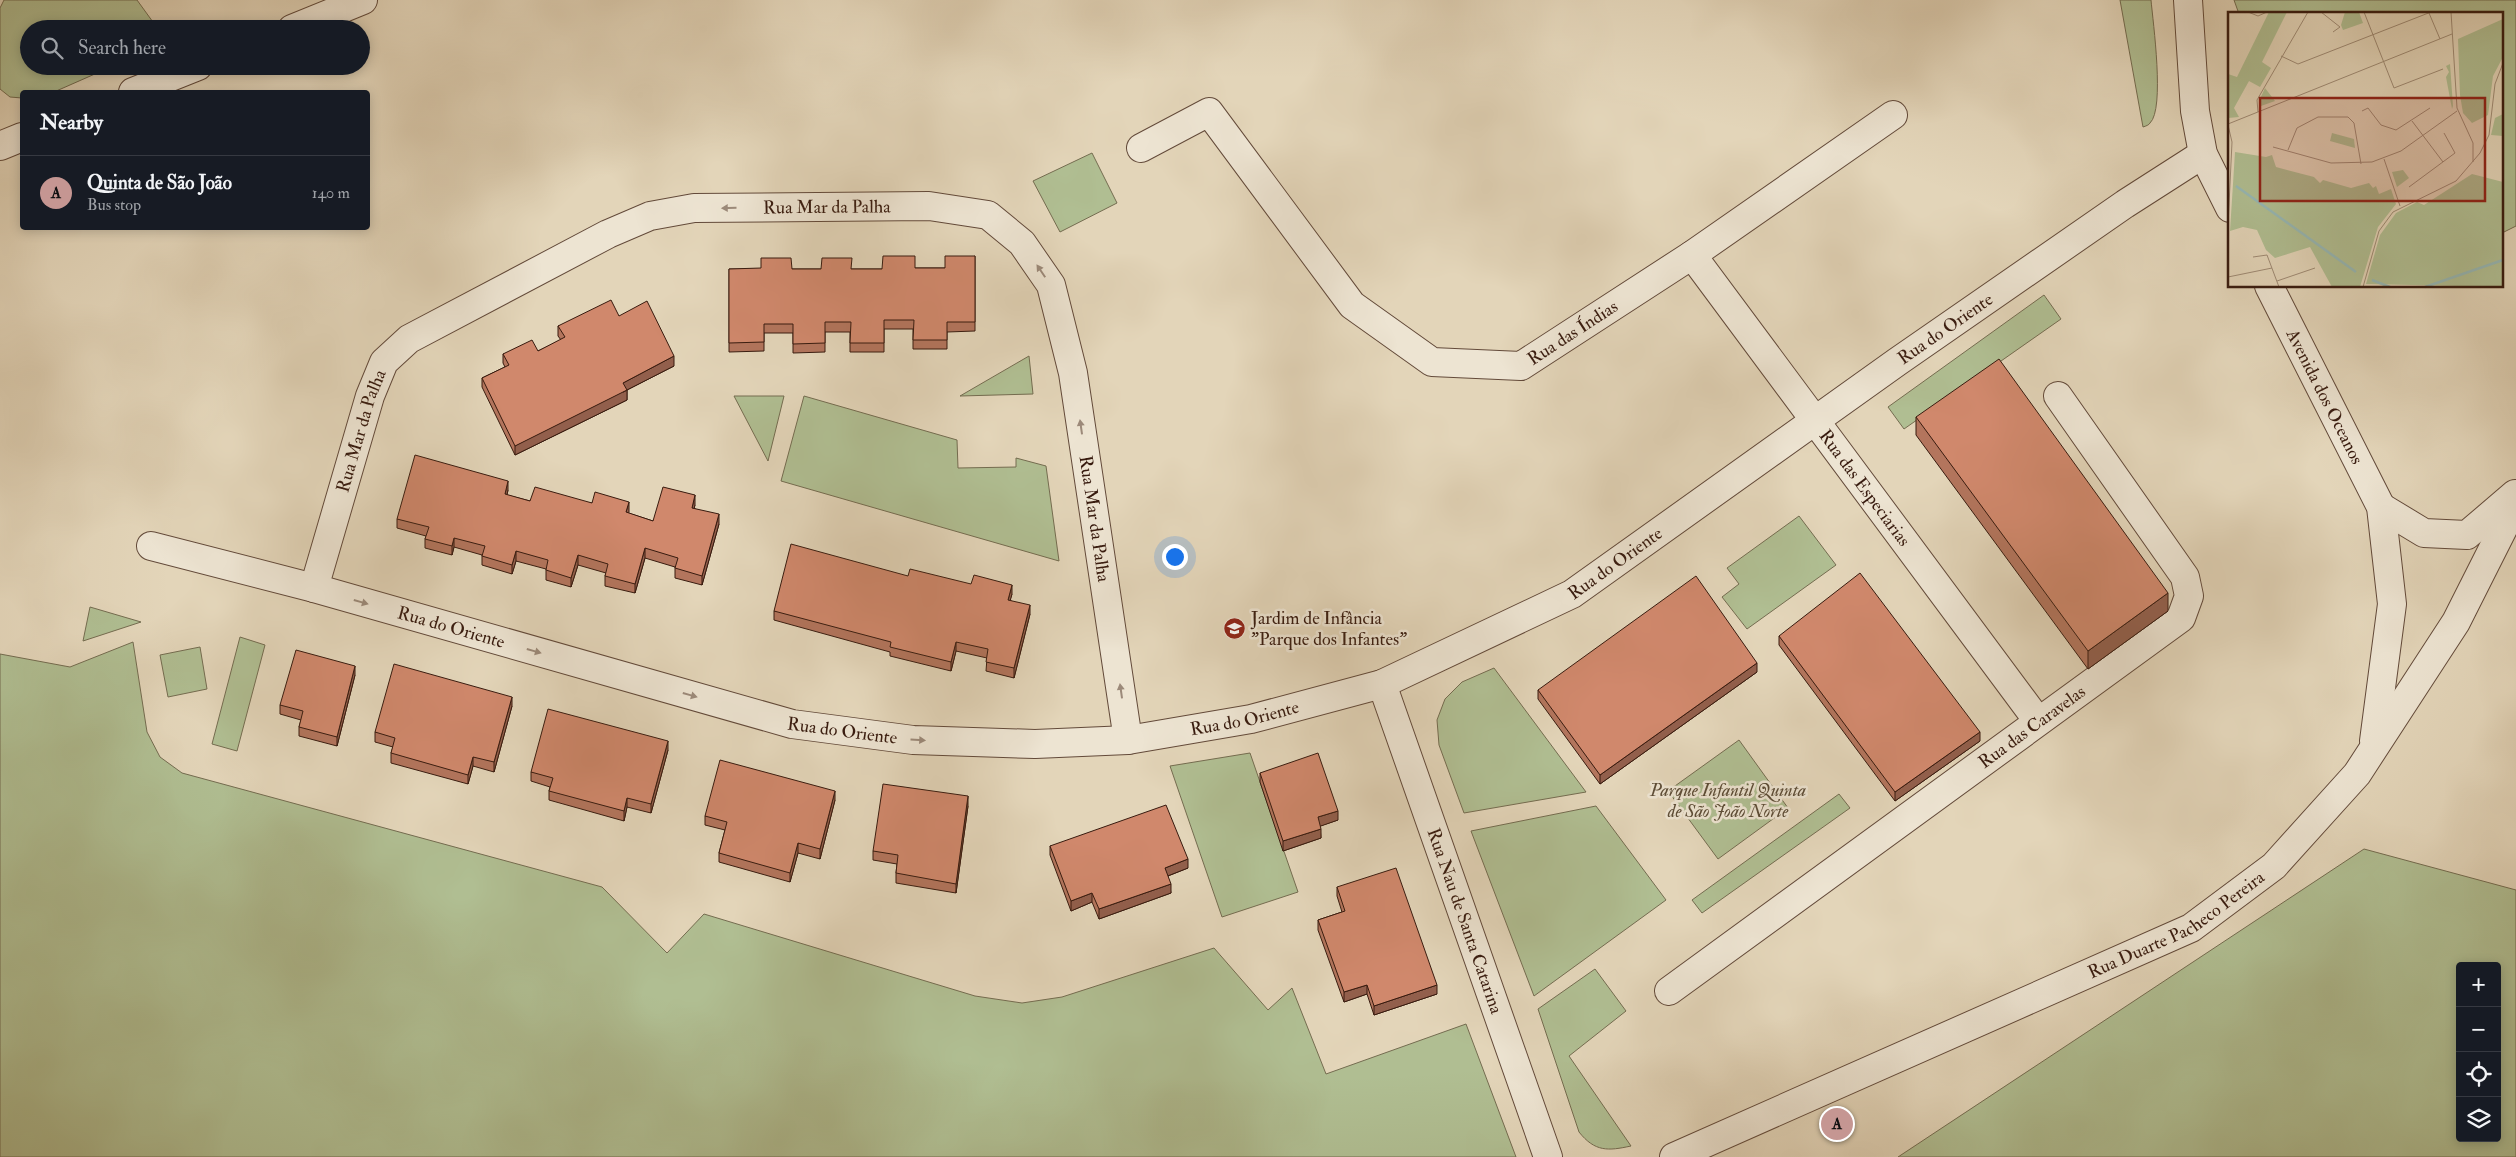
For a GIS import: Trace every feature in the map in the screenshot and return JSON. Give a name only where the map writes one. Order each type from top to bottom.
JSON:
[{"type":"street","points":[[314,20],[363,0]]},
{"type":"street","points":[[2188,0],[2195,111],[2203,154],[2228,204]]},
{"type":"street","points":[[138,90],[176,75]]},
{"type":"street","name":"Rua das Índias","points":[[1141,148],[1209,112],[1352,305],[1432,362],[1520,366],[1692,256],[1893,115]]},
{"type":"street","points":[[0,146],[20,138]]},
{"type":"street","name":"Rua do Oriente","points":[[151,546],[314,588],[792,724],[913,740],[1036,744],[1128,740],[1251,718],[1382,684],[1572,594],[1762,457],[1816,422],[1897,362],[2108,215],[2203,154]]},
{"type":"street","name":"Rua Mar da Palha","points":[[314,588],[370,396],[384,362],[409,338],[608,234],[650,216],[694,208],[929,206],[988,215],[1022,242],[1051,285],[1073,373],[1128,740]]},
{"type":"street","name":"Rua das Especiarias","points":[[1692,256],[2038,721]]},
{"type":"street","name":"Avenida dos Oceanos","points":[[2271,288],[2381,507],[2392,604],[2373,748]]},
{"type":"street","name":"Rua das Caravelas","points":[[1669,991],[2181,618],[2189,596],[2184,577],[2058,396]]},
{"type":"street","points":[[2381,507],[2424,533],[2467,535],[2516,494]]},
{"type":"street","name":"Rua Duarte Pacheco Pereira","points":[[1674,1157],[2192,928],[2274,866],[2357,774],[2456,622],[2516,503]]},
{"type":"street","name":"Rua Nau de Santa Catarina","points":[[1382,684],[1548,1157]]},
{"type":"green space","points":[[4,0],[137,0],[151,20],[20,20],[20,75],[93,75],[59,90],[20,90],[20,98],[10,97],[0,89],[0,8]]},
{"type":"green space","points":[[2120,0],[2151,0],[2156,45],[2157,101],[2150,123],[2143,127]]},
{"type":"green space","points":[[2234,0],[2516,0],[2516,226],[2504,232],[2504,12],[2238,12]]},
{"type":"green space","points":[[1092,153],[1117,203],[1060,232],[1033,181]]},
{"type":"green space","points":[[2044,295],[2061,319],[1904,429],[1888,407]]},
{"type":"green space","points":[[1029,356],[1033,394],[960,396]]},
{"type":"green space","points":[[734,396],[784,396],[768,461]]},
{"type":"green space","points":[[804,396],[957,440],[958,468],[1016,467],[1016,458],[1046,466],[1059,561],[781,481]]},
{"type":"green space","points":[[1799,516],[1836,565],[1747,629],[1722,597],[1739,584],[1727,568]]},
{"type":"green space","points":[[90,607],[141,622],[83,641]]},
{"type":"green space","points":[[240,637],[265,645],[237,751],[212,744]]},
{"type":"green space","points":[[133,642],[147,732],[160,757],[182,773],[602,887],[667,953],[704,914],[975,996],[1022,1003],[1062,997],[1214,948],[1268,1010],[1292,988],[1326,1074],[1466,1024],[1516,1157],[0,1157],[0,654],[70,667]]},
{"type":"green space","points":[[200,647],[207,689],[168,697],[160,655]]},
{"type":"green space","points":[[1494,668],[1586,792],[1464,813],[1439,745],[1437,720],[1445,699],[1462,682]]},
{"type":"green space","name":"Parque Infantil Quinta de São João Norte","points":[[1739,740],[1788,808],[1718,859],[1668,791]]},
{"type":"green space","points":[[1250,753],[1298,892],[1222,917],[1170,766]]},
{"type":"green space","points":[[1839,794],[1850,808],[1702,913],[1692,900]]},
{"type":"green space","points":[[1596,806],[1666,900],[1534,996],[1471,831]]},
{"type":"green space","points":[[2364,849],[2516,890],[2516,1157],[1898,1157]]},
{"type":"green space","points":[[1595,969],[1626,1011],[1569,1056],[1631,1146],[1615,1149],[1596,1147],[1579,1132],[1538,1009]]},
{"type":"building","points":[[883,256],[915,256],[915,268],[945,268],[945,256],[975,256],[975,322],[947,322],[947,340],[913,340],[914,320],[884,320],[884,343],[850,343],[851,322],[825,322],[825,343],[793,344],[793,324],[764,324],[764,342],[729,343],[729,269],[761,268],[761,258],[791,258],[792,269],[821,269],[822,258],[852,258],[851,269],[882,269]]},
{"type":"building","points":[[611,300],[619,316],[647,301],[674,356],[623,383],[627,390],[515,446],[482,378],[509,365],[503,354],[532,340],[538,351],[565,337],[558,326]]},
{"type":"building","points":[[1999,359],[2168,593],[2088,651],[1916,417]]},
{"type":"building","points":[[415,455],[508,481],[505,494],[530,501],[535,487],[592,503],[595,492],[629,502],[626,512],[653,521],[663,487],[695,495],[692,508],[719,514],[702,576],[675,568],[678,558],[645,548],[635,584],[605,576],[608,564],[578,555],[571,578],[546,570],[548,560],[516,551],[512,565],[482,556],[485,546],[454,538],[452,546],[425,539],[429,527],[397,519]]},
{"type":"building","points":[[791,544],[908,576],[910,569],[971,584],[974,575],[1012,585],[1008,600],[1030,605],[1014,668],[986,662],[988,649],[956,642],[951,662],[890,647],[891,642],[774,611]]},
{"type":"building","points":[[1860,573],[1980,732],[1895,792],[1779,636]]},
{"type":"building","points":[[1696,576],[1757,663],[1600,775],[1538,690]]},
{"type":"building","points":[[296,650],[355,666],[337,737],[299,727],[303,711],[280,705]]},
{"type":"building","points":[[394,664],[512,697],[494,762],[473,757],[468,775],[391,753],[395,738],[375,732]]},
{"type":"building","points":[[548,709],[668,741],[651,804],[627,798],[624,811],[549,791],[553,778],[531,772]]},
{"type":"building","points":[[1318,753],[1338,811],[1318,817],[1321,829],[1283,841],[1260,773]]},
{"type":"building","points":[[720,760],[835,791],[820,849],[798,843],[790,873],[719,853],[727,822],[705,816]]},
{"type":"building","points":[[883,784],[968,796],[956,884],[896,873],[898,855],[873,851]]},
{"type":"building","points":[[1166,805],[1188,859],[1165,868],[1171,884],[1099,909],[1092,893],[1071,901],[1050,846]]},
{"type":"building","points":[[1396,868],[1437,985],[1374,1006],[1367,985],[1344,992],[1318,920],[1345,911],[1337,887]]},
{"type":"place","name":"Jardim de Infância \"Parque dos Infantes\"","points":[[1235,628]]},
{"type":"place","name":"Quinta de São João","points":[[1837,1124]]}]
